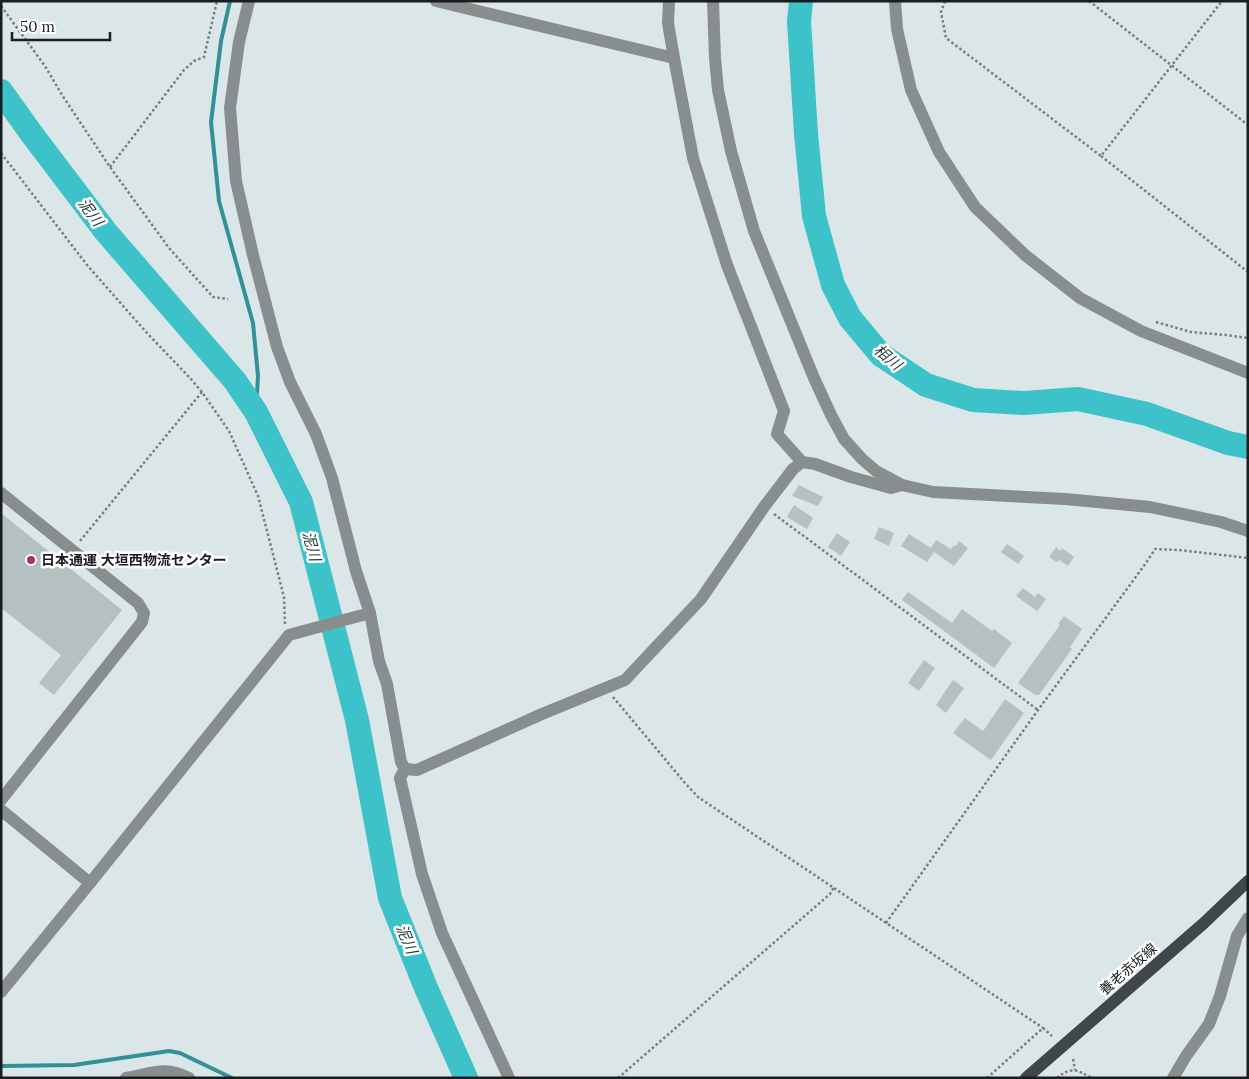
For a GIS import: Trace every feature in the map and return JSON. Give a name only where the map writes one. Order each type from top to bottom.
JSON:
[{"type":"main road","name":"養老赤坂線","points":[[1026,1078],[1204,923],[1248,881]]},
{"type":"street","points":[[249,1],[239,42],[230,108],[236,181],[277,347],[290,382],[316,434],[332,478],[366,614],[387,684],[401,762],[405,769]]},
{"type":"street","points":[[436,1],[466,5],[674,58]]},
{"type":"street","points":[[669,1],[668,23],[692,158],[727,265],[784,411],[776,434],[802,462],[815,464],[851,478],[891,488],[902,485]]},
{"type":"street","points":[[713,1],[718,90],[731,150],[754,231],[831,415],[844,439],[862,459],[876,471],[902,485],[933,492],[1065,499],[1150,507],[1221,522],[1248,531]]},
{"type":"street","points":[[895,1],[897,29],[911,90],[940,152],[975,207],[1025,255],[1080,298],[1142,331],[1248,374]]},
{"type":"street","points":[[405,769],[417,770],[542,714],[625,680],[702,599],[764,506],[793,469],[802,462]]},
{"type":"street","points":[[1,493],[138,603],[144,613],[142,622],[1,800]]},
{"type":"street","points":[[1,992],[292,634],[366,614]]},
{"type":"street","points":[[405,769],[400,778],[422,874],[442,933],[509,1078]]},
{"type":"street","points":[[1,810],[90,883]]},
{"type":"street","points":[[1173,1078],[1209,1024],[1220,996],[1237,936],[1248,918]]},
{"type":"street","points":[[126,1078],[165,1070],[180,1073],[189,1078]]},
{"type":"path","points":[[110,167],[184,70],[194,61],[204,57],[217,1]]},
{"type":"path","points":[[945,1],[941,12],[946,38],[1248,272]]},
{"type":"path","points":[[1089,1],[1248,125]]},
{"type":"path","points":[[1100,156],[1222,1]]},
{"type":"path","points":[[1,6],[45,66],[110,167],[169,248],[213,297],[228,299]]},
{"type":"path","points":[[1,152],[87,265],[202,392],[229,431],[258,496],[284,597],[286,628],[292,634]]},
{"type":"path","points":[[1142,331],[1146,322],[1156,322],[1191,332],[1248,338]]},
{"type":"path","points":[[72,551],[202,392]]},
{"type":"path","points":[[764,506],[1038,710]]},
{"type":"path","points":[[886,922],[1038,710],[1141,571],[1155,549],[1248,558]]},
{"type":"path","points":[[606,688],[698,797],[886,922],[1052,1036]]},
{"type":"path","points":[[618,1078],[830,894],[834,887]]},
{"type":"path","points":[[987,1078],[1043,1028]]},
{"type":"path","points":[[1073,1060],[1076,1070]]},
{"type":"path","points":[[1057,1078],[1063,1072],[1076,1070],[1092,1078]]},
{"type":"building","points":[[799,485],[823,497],[818,506],[792,496]]},
{"type":"building","points":[[794,505],[813,518],[807,529],[787,517]]},
{"type":"building","name":"日本通運 大垣西物流センター","points":[[1,513],[122,610],[54,695],[39,683],[61,655],[1,608]]},
{"type":"building","points":[[879,527],[894,533],[889,546],[874,539]]},
{"type":"building","points":[[837,533],[850,542],[841,556],[828,547]]},
{"type":"building","points":[[909,534],[931,548],[936,540],[951,549],[959,541],[968,548],[954,566],[934,552],[927,562],[901,546]]},
{"type":"building","points":[[1007,544],[1024,556],[1018,564],[1001,552]]},
{"type":"building","points":[[1056,547],[1060,551],[1062,548],[1074,557],[1068,566],[1059,560],[1057,562],[1049,557]]},
{"type":"building","points":[[1023,588],[1035,597],[1038,593],[1046,599],[1037,611],[1016,596]]},
{"type":"building","points":[[908,592],[952,623],[962,609],[1012,643],[994,668],[902,600]]},
{"type":"building","points":[[1064,616],[1082,629],[1070,647],[1072,649],[1039,695],[1035,695],[1018,683],[1060,625],[1058,624]]},
{"type":"building","points":[[924,660],[935,668],[919,691],[908,683]]},
{"type":"building","points":[[953,680],[964,688],[946,713],[936,705]]},
{"type":"building","points":[[1005,699],[1024,713],[991,760],[953,733],[965,718],[983,731]]},
{"type":"waterway","points":[[230,1],[221,41],[211,122],[219,201],[253,323],[258,376],[256,412]]},
{"type":"waterway","name":"相川","points":[[801,1],[799,21],[806,134],[814,216],[833,285],[850,318],[881,355],[926,385],[973,400],[1024,403],[1078,399],[1147,414],[1228,443],[1248,447]]},
{"type":"waterway","name":"泥川","points":[[1,91],[106,232],[235,381],[256,412],[301,502],[357,720],[390,898],[426,988],[466,1078]]},
{"type":"waterway","points":[[1,1066],[74,1065],[169,1051],[180,1053],[232,1078]]},
{"type":"place","name":"日本通運 大垣西物流センター","points":[[31,560]]}]
